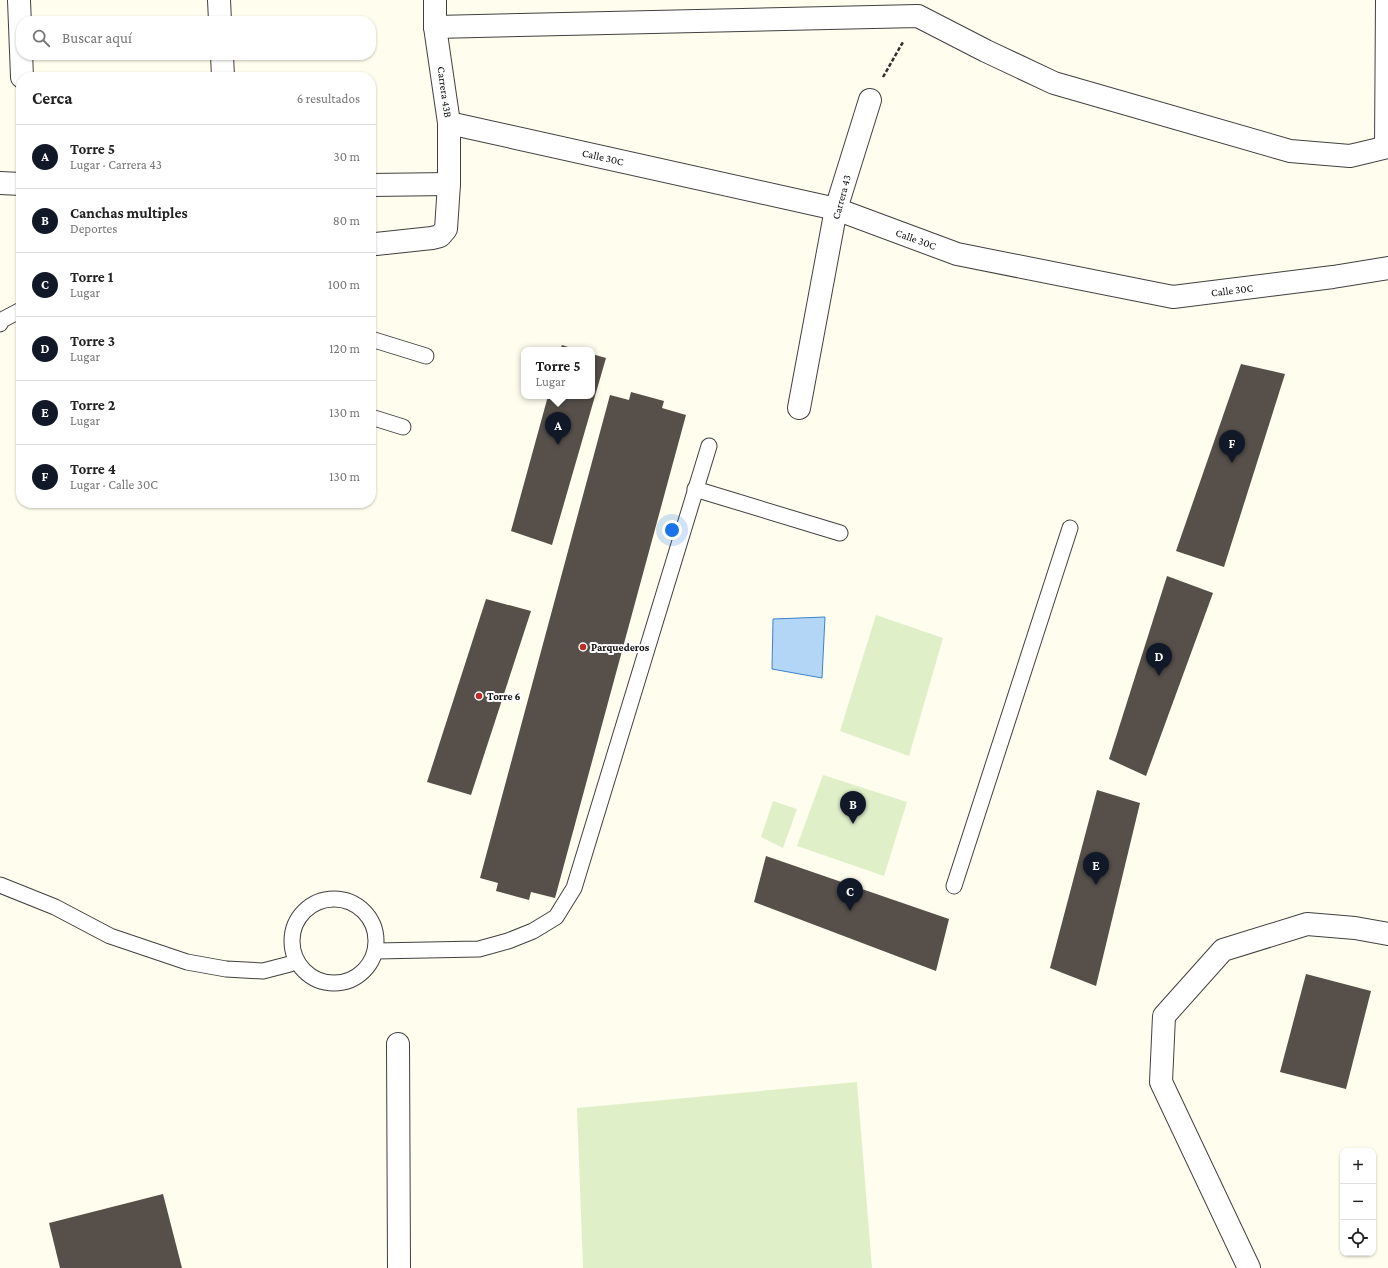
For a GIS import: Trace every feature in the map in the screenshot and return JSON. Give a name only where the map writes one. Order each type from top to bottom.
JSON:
[{"type":"street","points":[[19,0],[20,16]]},
{"type":"street","points":[[220,0],[220,16]]},
{"type":"street","name":"Carrera 43B","points":[[376,244],[440,236],[446,228],[449,184],[449,123],[435,27],[435,0]]},
{"type":"street","points":[[435,27],[918,16],[986,51],[1054,83],[1290,151],[1350,156],[1387,147],[1387,0]]},
{"type":"street","points":[[21,60],[22,72]]},
{"type":"street","points":[[222,60],[223,72]]},
{"type":"street","name":"Carrera 43","points":[[799,408],[836,209],[870,100]]},
{"type":"street","name":"Calle 30C","points":[[449,123],[836,209],[957,254],[1173,297],[1333,277],[1388,268]]},
{"type":"street","points":[[0,183],[16,184]]},
{"type":"street","points":[[376,185],[449,184]]},
{"type":"street","points":[[1249,1268],[1161,1082],[1164,1016],[1223,950],[1307,924],[1355,928],[1388,934]]},
{"type":"street","points":[[398,1044],[399,1268]]},
{"type":"lane","points":[[0,324],[2,320],[16,313]]},
{"type":"lane","points":[[376,341],[426,356]]},
{"type":"lane","points":[[376,418],[403,427]]},
{"type":"lane","points":[[376,951],[479,949],[508,941],[534,931],[556,917],[574,888],[709,446]]},
{"type":"lane","points":[[695,489],[840,533]]},
{"type":"lane","points":[[954,886],[1070,528]]},
{"type":"lane","points":[[0,885],[55,907],[110,936],[187,962],[226,969],[263,971],[290,964],[296,960]]},
{"type":"lane","points":[[337,899],[351,902],[364,910],[373,922],[377,936],[376,951],[370,964],[360,975],[347,982],[332,984],[317,980],[305,972],[296,960],[292,946],[293,931],[299,917],[309,907],[322,900],[337,899]]},
{"type":"path","points":[[870,100],[918,16]]},
{"type":"green space","points":[[876,615],[943,638],[909,756],[840,731]]},
{"type":"green space","points":[[823,775],[907,802],[884,876],[797,846]]},
{"type":"green space","points":[[773,801],[797,809],[783,848],[761,837]]},
{"type":"green space","points":[[857,1082],[872,1268],[583,1268],[577,1108]]},
{"type":"water","points":[[825,617],[822,678],[772,669],[773,619]]},
{"type":"building","points":[[595,355],[606,358],[595,396]]},
{"type":"building","points":[[1241,364],[1285,374],[1224,567],[1176,551]]},
{"type":"building","name":"Parquederos","points":[[631,392],[664,401],[662,408],[686,415],[555,898],[531,892],[529,900],[496,891],[498,883],[480,878],[610,395],[629,400]]},
{"type":"building","points":[[547,399],[594,399],[552,545],[511,531]]},
{"type":"building","points":[[1167,576],[1213,593],[1146,776],[1109,759]]},
{"type":"building","name":"Torre 6","points":[[486,599],[531,611],[471,795],[427,782]]},
{"type":"building","points":[[1097,790],[1140,803],[1096,986],[1050,968]]},
{"type":"building","points":[[766,856],[949,919],[936,971],[754,902]]},
{"type":"building","points":[[1306,974],[1371,991],[1346,1089],[1280,1072]]},
{"type":"building","points":[[163,1194],[182,1268],[60,1268],[49,1223]]},
{"type":"place","name":"Torre 5","points":[[558,445]]},
{"type":"place","name":"Torre 4","points":[[1232,463]]},
{"type":"place","name":"Parquederos","points":[[583,647]]},
{"type":"place","name":"Torre 3","points":[[1159,676]]},
{"type":"place","name":"Torre 6","points":[[479,696]]},
{"type":"place","name":"Canchas multiples","points":[[853,824]]},
{"type":"place","name":"Torre 2","points":[[1096,885]]},
{"type":"place","name":"Torre 1","points":[[850,911]]}]
